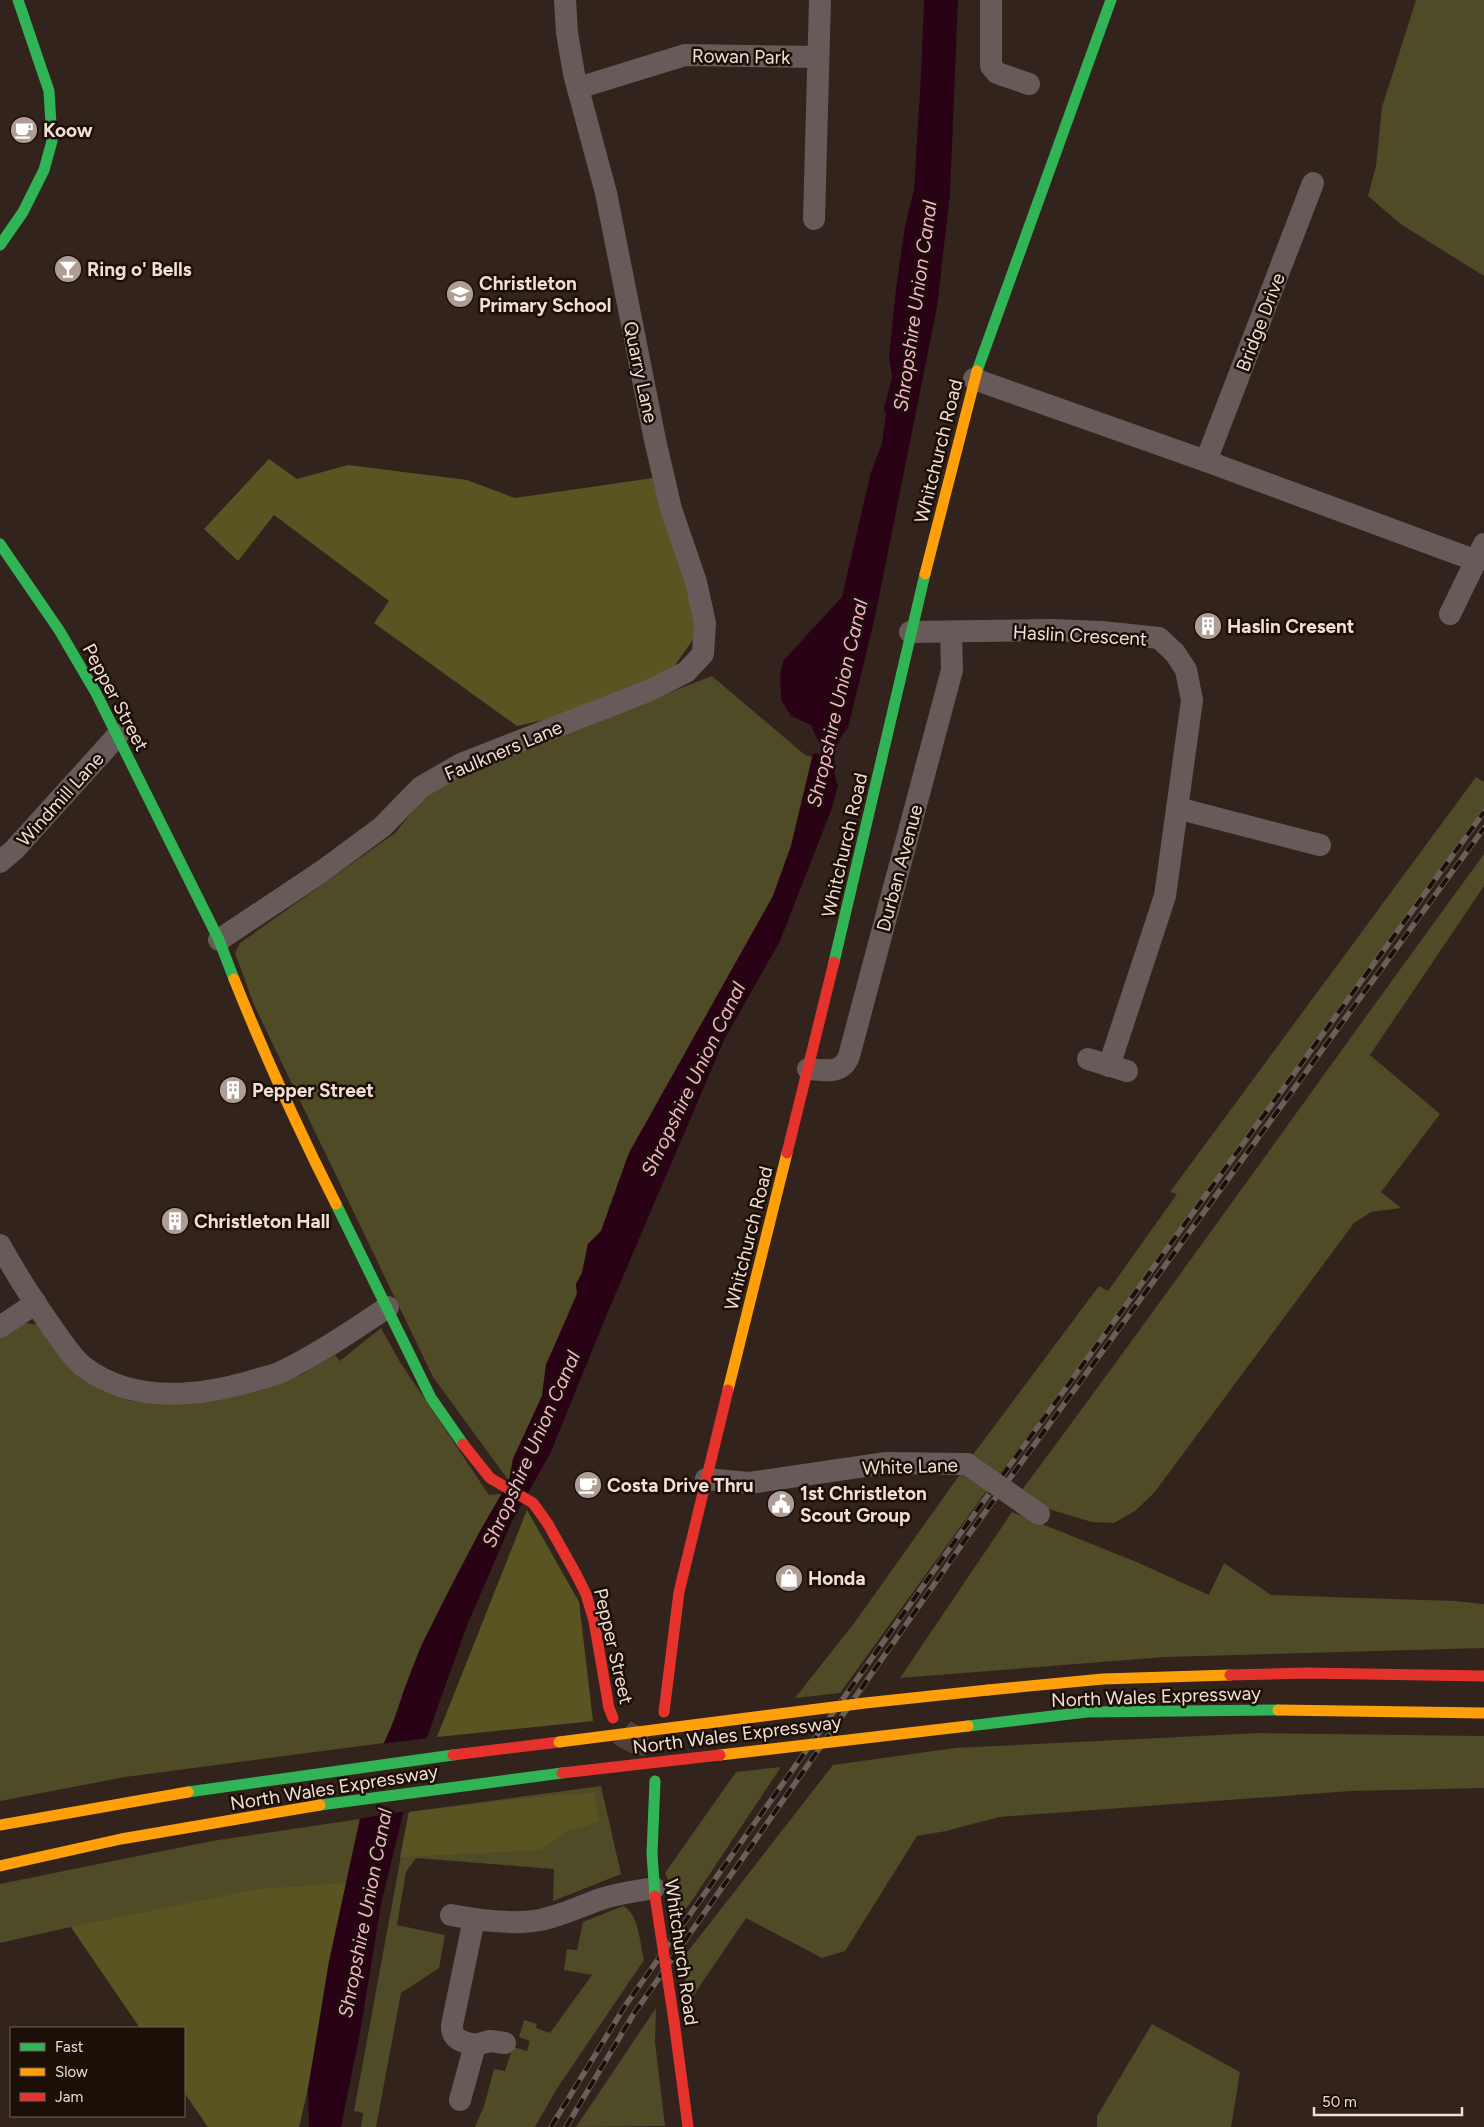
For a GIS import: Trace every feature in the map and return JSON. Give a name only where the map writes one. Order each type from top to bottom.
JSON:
[{"type":"main road","points":[[0,245],[23,212],[44,170],[52,141],[49,91],[18,0]]},
{"type":"main road","name":"Whitchurch Road","points":[[664,1712],[679,1592],[808,1069],[884,752],[910,632],[974,379],[1111,0]]},
{"type":"main road","name":"Pepper Street","points":[[0,544],[59,630],[118,735],[219,940],[264,1054],[301,1135],[388,1307],[431,1398],[480,1467],[502,1486],[533,1503],[548,1524],[586,1594],[594,1620],[609,1708],[613,1718]]},
{"type":"main road","name":"North Wales Expressway","points":[[0,1825],[114,1802],[463,1753],[865,1703],[988,1690],[1113,1678],[1307,1673],[1484,1676]]},
{"type":"main road","name":"North Wales Expressway","points":[[0,1866],[121,1838],[314,1806],[562,1773],[1087,1712],[1321,1710],[1484,1713]]},
{"type":"main road","name":"Whitchurch Road","points":[[655,1781],[652,1854],[655,1892],[688,2127]]},
{"type":"street","name":"Quarry Lane","points":[[565,0],[567,33],[574,74],[606,192],[627,306],[671,509],[696,582],[705,623],[703,654]]},
{"type":"street","name":"Rowan Park","points":[[814,219],[820,0]]},
{"type":"street","points":[[991,0],[991,66],[997,73],[1029,84]]},
{"type":"street","name":"Rowan Park","points":[[578,88],[685,55],[818,57]]},
{"type":"street","name":"Bridge Drive","points":[[1206,461],[1313,183]]},
{"type":"street","points":[[974,379],[1206,461],[1480,553],[1450,614]]},
{"type":"street","name":"Haslin Crescent","points":[[910,632],[1052,630],[1102,632],[1159,638],[1175,653],[1186,670],[1192,700],[1165,896],[1108,1066]]},
{"type":"street","name":"Durban Avenue","points":[[808,1069],[827,1071],[838,1069],[847,1063],[952,670],[951,632]]},
{"type":"street","name":"Faulkners Lane","points":[[219,940],[280,900],[382,827],[421,787],[461,764],[648,691],[686,672],[703,654]]},
{"type":"street","name":"Windmill Lane","points":[[0,862],[14,850],[118,735]]},
{"type":"street","points":[[1177,808],[1320,845]]},
{"type":"street","points":[[0,1245],[36,1304],[63,1343],[83,1367],[112,1383],[135,1391],[166,1395],[213,1390],[278,1373],[315,1354],[388,1307]]},
{"type":"street","points":[[0,1327],[36,1304]]},
{"type":"street","name":"White Lane","points":[[706,1479],[749,1482],[886,1463],[967,1464],[1039,1514]]},
{"type":"street","points":[[452,1915],[474,1919],[539,1920],[624,1892],[655,1892]]},
{"type":"street","points":[[474,1919],[452,2030],[457,2039],[475,2045],[490,2041],[506,2043]]},
{"type":"street","points":[[460,2100],[475,2045]]},
{"type":"shaded area","points":[[1416,0],[1484,0],[1484,276],[1402,225],[1368,196],[1376,166],[1382,107]]},
{"type":"shaded area","points":[[269,459],[297,479],[348,465],[467,480],[515,498],[653,478],[687,579],[694,617],[694,638],[671,671],[556,717],[517,726],[374,623],[389,601],[274,515],[238,561],[204,529]]},
{"type":"shaded area","points":[[712,676],[805,755],[812,757],[791,846],[773,896],[629,1153],[601,1231],[588,1244],[582,1273],[576,1284],[577,1294],[546,1365],[542,1396],[513,1459],[509,1481],[433,1377],[254,1005],[235,953],[240,943],[395,833],[421,801],[463,772]]},
{"type":"shaded area","points":[[1476,777],[1484,782],[1484,811],[1435,883],[998,1476],[972,1456],[1099,1286],[1108,1291],[1177,1194],[1170,1192]]},
{"type":"shaded area","points":[[1484,854],[1484,886],[1370,1055],[1440,1114],[1381,1192],[1401,1208],[1371,1212],[1354,1223],[1154,1493],[1135,1511],[1114,1523],[1092,1522],[1045,1508],[1022,1490]]},
{"type":"shaded area","points":[[25,1323],[39,1325],[100,1390],[131,1401],[179,1404],[224,1399],[301,1375],[335,1355],[340,1361],[381,1328],[400,1362],[489,1495],[502,1494],[441,1605],[412,1668],[384,1743],[125,1777],[0,1801],[0,1336]]},
{"type":"shaded area","points":[[961,1473],[987,1490],[840,1693],[795,1698],[855,1622]]},
{"type":"shaded area","points":[[527,1510],[579,1602],[593,1721],[437,1737]]},
{"type":"shaded area","points":[[1012,1512],[1139,1563],[1209,1595],[1224,1563],[1271,1595],[1454,1601],[1484,1604],[1484,1648],[1165,1657],[900,1678]]},
{"type":"shaded area","points":[[1260,1733],[1484,1736],[1484,1788],[1351,1791],[999,1817],[946,1831],[917,1836],[845,1951],[822,1958],[746,1918],[689,2002],[682,1959],[833,1765],[955,1748]]},
{"type":"shaded area","points":[[781,1767],[689,1905],[673,1922],[670,1890],[665,1873],[736,1772]]},
{"type":"shaded area","points":[[601,1786],[621,1874],[553,1901],[554,1869],[416,1858],[406,1872],[397,1925],[445,1935],[439,1968],[401,1993],[376,2127],[361,2127],[363,2113],[354,2111],[409,1812]]},
{"type":"shaded area","points":[[594,1793],[599,1822],[568,1831],[541,1850],[400,1857],[409,1812],[546,1796]]},
{"type":"shaded area","points":[[360,1819],[329,1961],[308,2089],[299,2127],[208,2127],[185,2093],[185,2027],[139,2027],[71,1927],[0,1943],[0,1884],[212,1841]]},
{"type":"shaded area","points":[[346,1883],[312,2066],[299,2127],[208,2127],[185,2093],[185,2027],[139,2027],[71,1927],[258,1889]]},
{"type":"shaded area","points":[[623,1906],[636,1922],[644,1960],[556,2090],[535,2127],[475,2127],[484,2106],[494,2069],[505,2071],[513,2047],[527,2051],[530,2041],[519,2037],[524,2020],[537,2024],[536,2028],[550,2033],[592,1975],[564,1970],[567,1949],[577,1950],[583,1922]]},
{"type":"shaded area","points":[[656,2008],[655,2042],[665,2126],[576,2127]]},
{"type":"shaded area","points":[[1152,2024],[1240,2072],[1231,2127],[1097,2127],[1097,2116]]},
{"type":"water","name":"Shropshire Union Canal","points":[[924,0],[958,0],[950,194],[937,307],[875,617],[848,728],[840,740],[835,755],[834,771],[838,785],[832,808],[780,941],[724,1040],[607,1314],[550,1454],[512,1521],[466,1628],[426,1740],[403,1814],[381,1904],[360,2033],[341,2127],[309,2127],[308,2089],[329,1961],[360,1819],[384,1743],[422,1644],[480,1531],[509,1481],[513,1459],[542,1396],[546,1365],[577,1294],[576,1284],[582,1273],[588,1244],[601,1231],[629,1153],[773,896],[791,846],[818,741],[811,725],[791,716],[781,700],[780,676],[783,661],[842,597],[871,472],[882,443],[886,415],[884,408],[892,377],[889,356],[896,289],[905,226],[914,190]]},
{"type":"pier","points":[[816,741],[841,744],[839,756],[811,753]]},
{"type":"pier","points":[[429,1738],[406,1811],[357,1819],[381,1744]]},
{"type":"tunnel","points":[[622,1732],[630,1738],[660,1744]]},
{"type":"railway","points":[[551,2127],[625,2006],[962,1531],[1484,812]]},
{"type":"railway","points":[[566,2127],[633,2015],[970,1533],[1484,828]]},
{"type":"traffic: fast","points":[[0,245],[23,212],[44,170],[52,141],[49,91],[18,0]]},
{"type":"traffic: fast","points":[[977,371],[1111,0]]},
{"type":"traffic: fast","points":[[0,544],[59,630],[96,693],[219,940],[234,979]]},
{"type":"traffic: fast","points":[[834,962],[925,574]]},
{"type":"traffic: fast","points":[[336,1204],[431,1398],[463,1444]]},
{"type":"traffic: fast","points":[[968,1726],[1087,1712],[1278,1710]]},
{"type":"traffic: fast","points":[[188,1792],[453,1755]]},
{"type":"traffic: fast","points":[[320,1805],[562,1773]]},
{"type":"traffic: fast","points":[[655,1781],[652,1854],[655,1896]]},
{"type":"traffic: slow","points":[[925,574],[977,371]]},
{"type":"traffic: slow","points":[[234,979],[283,1093],[336,1204]]},
{"type":"traffic: slow","points":[[728,1390],[787,1153]]},
{"type":"traffic: slow","points":[[988,1690],[1103,1679],[1230,1675]]},
{"type":"traffic: slow","points":[[559,1742],[865,1703],[988,1690]]},
{"type":"traffic: slow","points":[[1278,1710],[1484,1713]]},
{"type":"traffic: slow","points":[[720,1755],[968,1726]]},
{"type":"traffic: slow","points":[[0,1825],[188,1792]]},
{"type":"traffic: slow","points":[[0,1866],[121,1839],[320,1805]]},
{"type":"traffic: jam","points":[[787,1153],[834,962]]},
{"type":"traffic: jam","points":[[664,1712],[679,1592],[728,1390]]},
{"type":"traffic: jam","points":[[463,1444],[490,1478],[533,1503],[548,1524],[576,1574],[586,1594],[594,1621],[609,1708],[613,1718]]},
{"type":"traffic: jam","points":[[1230,1675],[1307,1673],[1484,1676]]},
{"type":"traffic: jam","points":[[453,1755],[559,1742]]},
{"type":"traffic: jam","points":[[562,1773],[720,1755]]},
{"type":"traffic: jam","points":[[655,1896],[674,2021]]},
{"type":"traffic: jam","points":[[674,2021],[688,2127]]},
{"type":"place","name":"Koow","points":[[24,130]]},
{"type":"place","name":"Ring o' Bells","points":[[68,269]]},
{"type":"place","name":"Christleton Primary School","points":[[460,294]]},
{"type":"place","name":"Haslin Cresent","points":[[1208,626]]},
{"type":"place","name":"Pepper Street","points":[[233,1090]]},
{"type":"place","name":"Christleton Hall","points":[[175,1221]]},
{"type":"place","name":"Costa Drive Thru","points":[[588,1485]]},
{"type":"place","name":"1st Christleton Scout Group","points":[[781,1504]]},
{"type":"place","name":"Honda","points":[[789,1578]]}]
